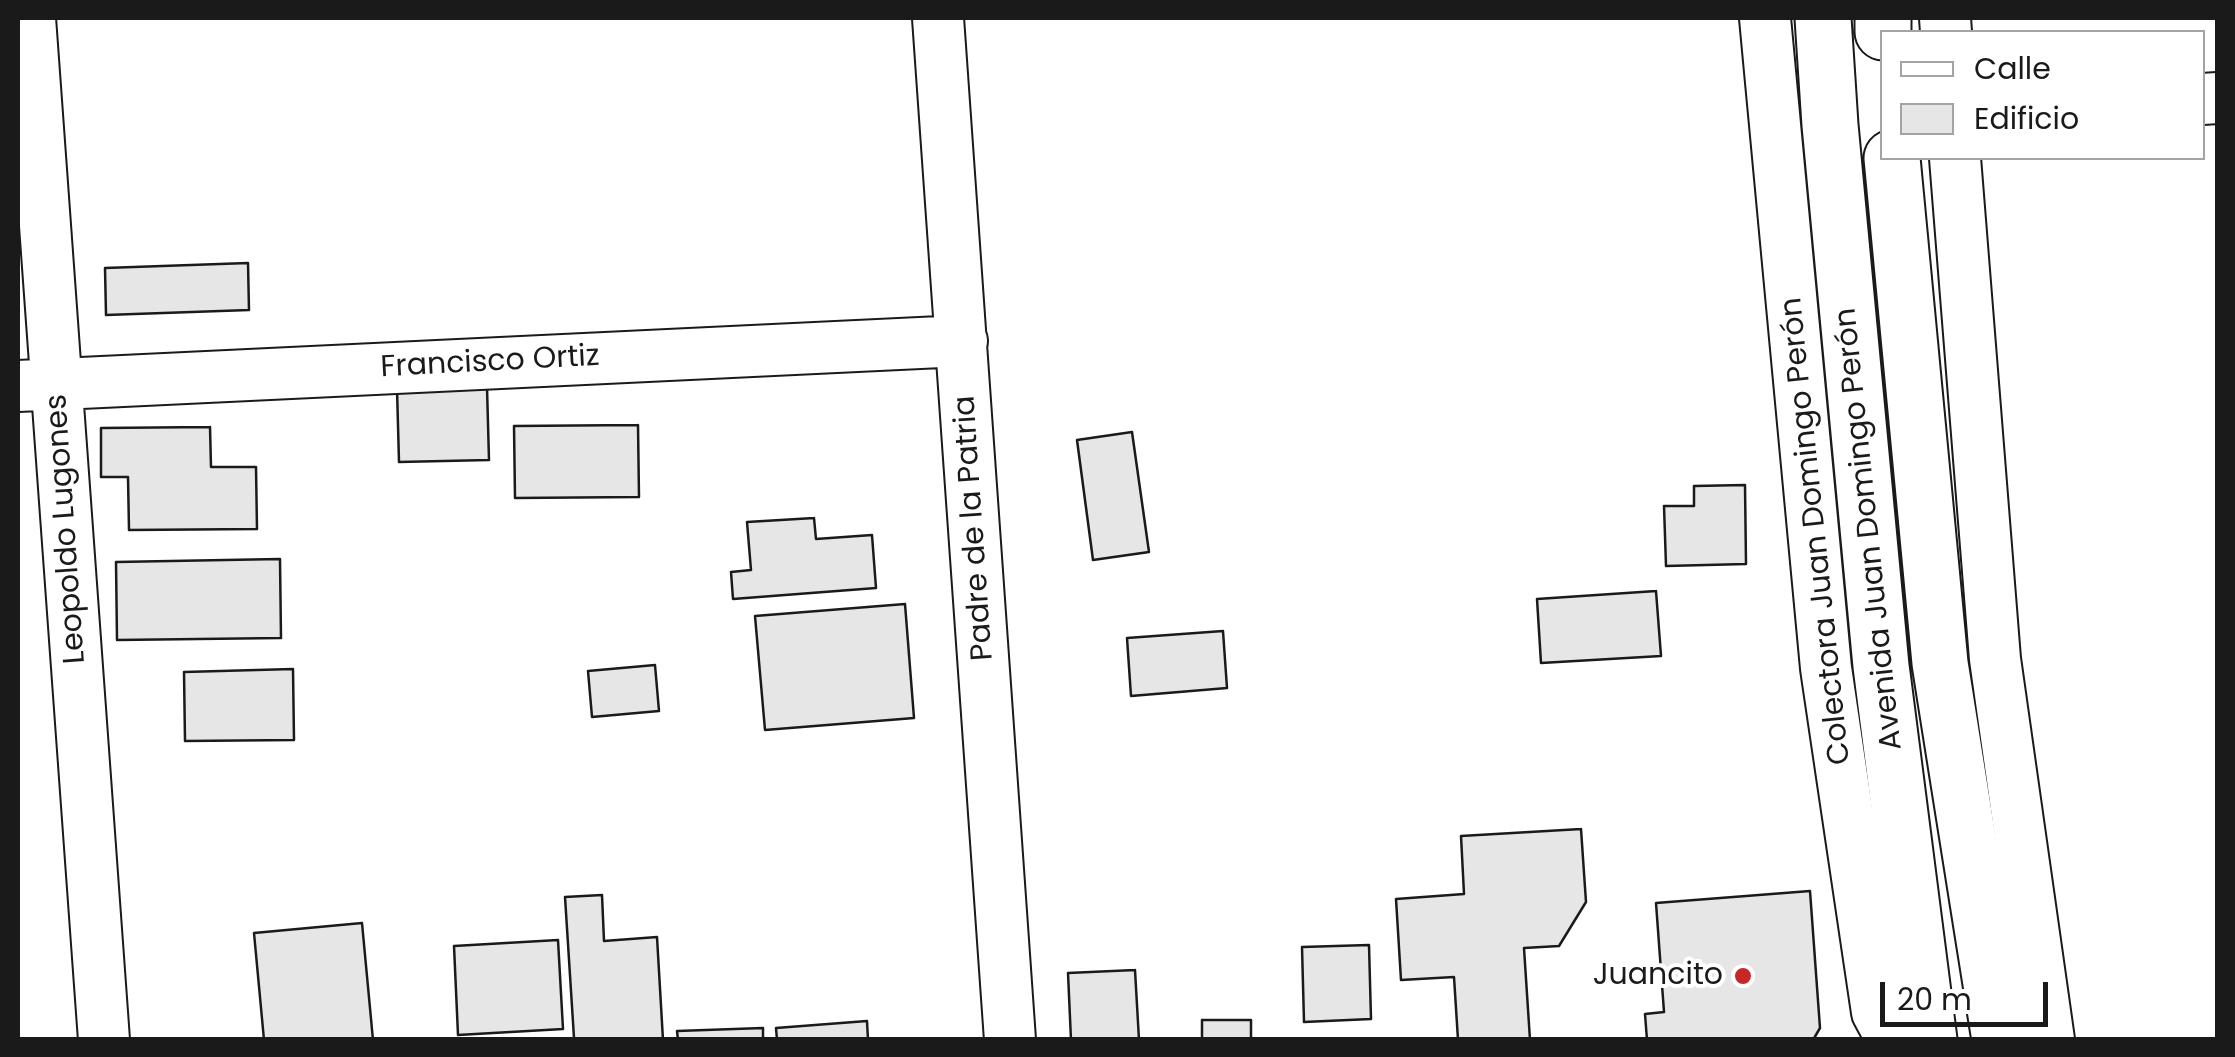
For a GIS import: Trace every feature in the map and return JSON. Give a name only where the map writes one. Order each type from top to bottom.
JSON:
[{"type":"main road","name":"Avenida Juan Domingo Perón","points":[[1823,18],[1881,666],[1928,1040]]},
{"type":"main road","name":"Avenida Juan Domingo Perón","points":[[1892,160],[1940,663],[2000,1040]]},
{"type":"street","name":"Leopoldo Lugones","points":[[30,18],[37,385],[104,1040]]},
{"type":"street","name":"Padre de la Patria","points":[[938,18],[1010,1040]]},
{"type":"street","name":"Colectora Juan Domingo Perón","points":[[1765,18],[1826,668],[1878,1012],[1892,1040]]},
{"type":"street","points":[[1955,160],[1995,660],[2049,1040]]},
{"type":"street","name":"Francisco Ortiz","points":[[37,385],[962,341]]},
{"type":"building","points":[[248,263],[249,310],[106,315],[105,268]]},
{"type":"building","points":[[487,387],[489,460],[399,462],[397,389]]},
{"type":"building","points":[[638,425],[639,497],[515,498],[514,426]]},
{"type":"building","points":[[210,427],[211,467],[256,467],[257,529],[129,530],[128,477],[101,477],[101,428]]},
{"type":"building","points":[[1132,432],[1149,552],[1093,560],[1077,440]]},
{"type":"building","points":[[1745,485],[1746,564],[1666,566],[1664,506],[1694,506],[1694,486]]},
{"type":"building","points":[[814,518],[816,539],[872,535],[876,588],[733,599],[731,572],[751,570],[747,522]]},
{"type":"building","points":[[280,559],[281,638],[117,640],[116,562]]},
{"type":"building","points":[[1656,591],[1661,656],[1541,663],[1537,599]]},
{"type":"building","points":[[905,604],[914,718],[765,730],[755,616]]},
{"type":"building","points":[[1223,631],[1227,688],[1131,696],[1127,638]]},
{"type":"building","points":[[655,665],[659,711],[592,717],[588,671]]},
{"type":"building","points":[[293,669],[294,740],[185,741],[184,672]]},
{"type":"building","points":[[1581,829],[1586,902],[1559,946],[1524,948],[1530,1040],[1458,1040],[1454,977],[1401,980],[1396,899],[1464,894],[1461,836]]},
{"type":"building","points":[[1810,891],[1820,1028],[1813,1040],[1647,1040],[1645,1014],[1664,1012],[1656,903]]},
{"type":"building","points":[[602,895],[604,941],[657,937],[663,1040],[552,1040],[574,1038],[565,897]]},
{"type":"building","points":[[362,923],[373,1040],[264,1040],[254,933]]},
{"type":"building","points":[[558,940],[563,1029],[458,1035],[454,946]]},
{"type":"building","points":[[1369,945],[1371,1019],[1304,1022],[1302,947]]},
{"type":"building","points":[[1135,970],[1139,1040],[1071,1040],[1068,973]]},
{"type":"building","points":[[1202,1020],[1251,1020],[1251,1040],[1202,1040]]},
{"type":"building","points":[[867,1021],[868,1040],[777,1040],[776,1028]]},
{"type":"building","points":[[763,1028],[763,1040],[678,1040],[677,1031]]},
{"type":"place","name":"Juancito","points":[[1743,976]]}]
